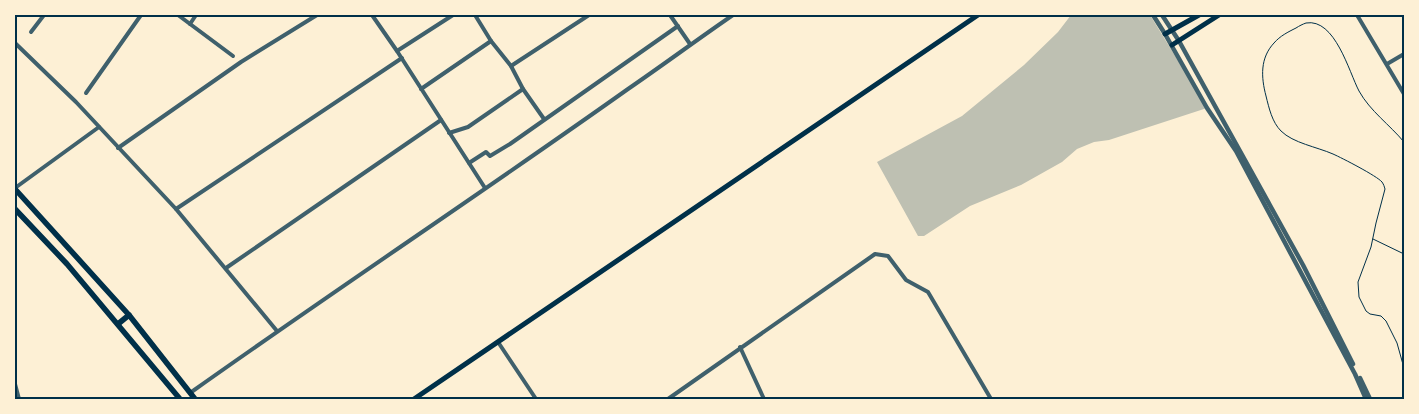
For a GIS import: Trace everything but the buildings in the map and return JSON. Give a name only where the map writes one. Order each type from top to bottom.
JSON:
[{"type":"main road","points":[[414,399],[978,15]]},
{"type":"main road","points":[[1166,34],[1200,15]]},
{"type":"main road","points":[[1172,45],[1220,15]]},
{"type":"main road","points":[[15,189],[129,315],[195,399]]},
{"type":"main road","points":[[16,213],[66,264],[180,399]]},
{"type":"main road","points":[[118,324],[129,315]]},
{"type":"street","points":[[30,32],[44,15]]},
{"type":"street","points":[[86,93],[141,15]]},
{"type":"street","points":[[178,15],[233,56]]},
{"type":"street","points":[[190,24],[196,15]]},
{"type":"street","points":[[118,148],[242,62],[317,15]]},
{"type":"street","points":[[372,15],[402,58],[485,188]]},
{"type":"street","points":[[397,51],[453,15]]},
{"type":"street","points":[[475,15],[491,41],[511,66],[523,90],[544,119]]},
{"type":"street","points":[[580,15],[583,19]]},
{"type":"street","points":[[511,66],[589,15]]},
{"type":"street","points":[[670,15],[690,44]]},
{"type":"street","points":[[190,393],[733,15]]},
{"type":"street","points":[[1153,15],[1166,34],[1207,108],[1236,151],[1355,374],[1366,399]]},
{"type":"street","points":[[1162,15],[1179,41],[1303,265],[1370,399]]},
{"type":"street","points":[[1357,15],[1404,94]]},
{"type":"street","points":[[469,163],[486,152],[490,156],[678,26]]},
{"type":"street","points":[[421,89],[491,41]]},
{"type":"street","points":[[15,43],[76,102],[176,209],[277,331]]},
{"type":"street","points":[[1387,64],[1404,54]]},
{"type":"street","points":[[176,209],[402,58]]},
{"type":"street","points":[[449,133],[468,127],[523,90]]},
{"type":"street","points":[[226,268],[441,120]]},
{"type":"street","points":[[15,189],[99,128]]},
{"type":"street","points":[[668,399],[875,254],[888,256],[906,280],[928,292],[991,399]]},
{"type":"street","points":[[498,342],[536,399]]},
{"type":"street","points":[[740,347],[764,399]]},
{"type":"street","points":[[15,384],[19,399]]},
{"type":"path","points":[[1404,142],[1368,105],[1359,91],[1332,36],[1324,28],[1306,23],[1282,35],[1272,45],[1262,65],[1263,86],[1273,119],[1280,130],[1287,136],[1333,154],[1377,178],[1384,184],[1385,189],[1371,247],[1358,282],[1359,297],[1366,311],[1380,316],[1386,321],[1397,343],[1404,368]]},
{"type":"path","points":[[1373,239],[1404,254]]}]
